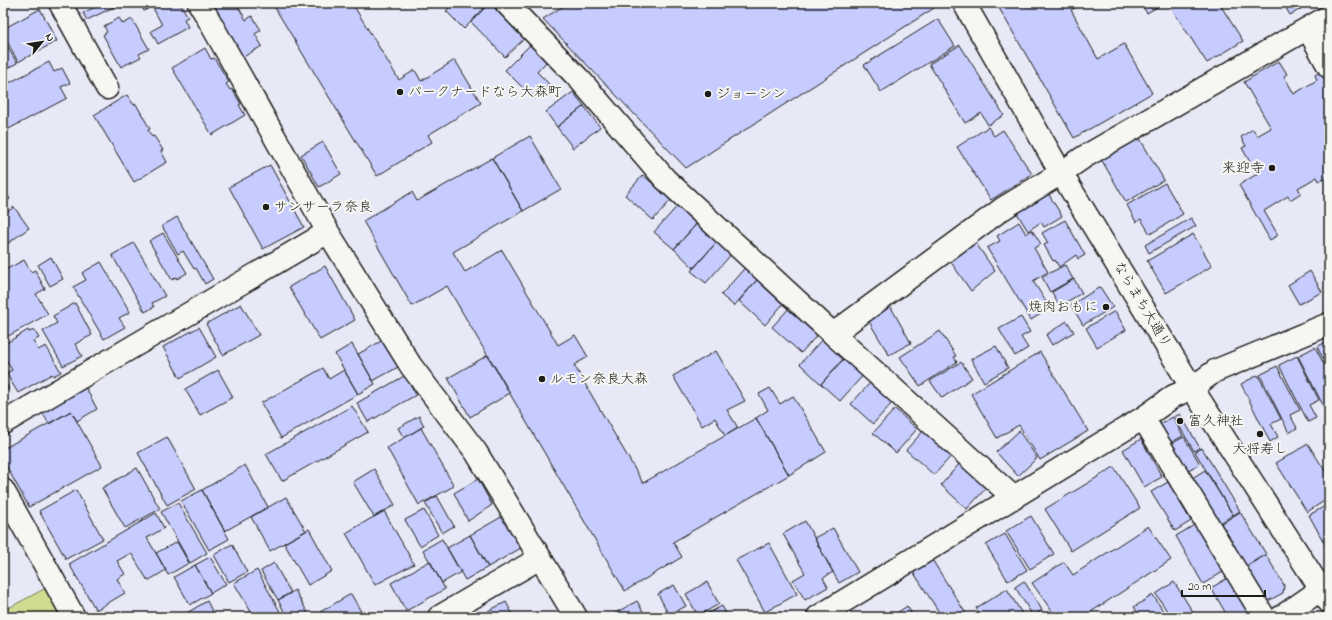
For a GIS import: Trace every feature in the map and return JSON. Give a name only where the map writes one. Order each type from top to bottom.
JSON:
[{"type":"street","points":[[60,3],[107,88]]},
{"type":"street","points":[[199,3],[328,232],[411,366],[476,452],[576,617]]},
{"type":"street","points":[[506,3],[581,81],[665,180],[1014,498]]},
{"type":"street","name":"ならまち大通り","points":[[966,4],[1061,173],[1192,388],[1326,592]]},
{"type":"street","points":[[833,334],[1002,209],[1084,157],[1329,16]]},
{"type":"street","points":[[1308,29],[1329,66]]},
{"type":"street","points":[[3,423],[328,232]]},
{"type":"street","points":[[818,617],[1014,498],[1143,418],[1174,396],[1192,388],[1215,372],[1329,324]]},
{"type":"street","points":[[1143,418],[1264,617]]},
{"type":"street","points":[[3,490],[74,617]]},
{"type":"street","points":[[439,617],[540,558]]},
{"type":"street","points":[[1281,617],[1326,592]]},
{"type":"green space","points":[[46,588],[63,617],[3,617],[3,611]]},
{"type":"building","points":[[103,3],[122,3],[87,20],[83,13]]},
{"type":"building","points":[[140,3],[180,3],[188,17],[184,19],[188,27],[158,44],[151,31],[162,25],[152,6],[144,11]]},
{"type":"building","points":[[208,3],[236,3],[246,20],[252,16],[261,30],[255,34],[262,46],[240,59]]},
{"type":"building","name":"パークナードなら大森町","points":[[272,3],[352,3],[399,80],[415,70],[421,81],[455,60],[481,103],[428,135],[432,142],[377,176]]},
{"type":"building","points":[[454,3],[489,3],[464,29],[446,11]]},
{"type":"building","points":[[489,3],[492,3],[526,37],[505,57],[471,22]]},
{"type":"building","name":"ジョーシン","points":[[568,3],[931,3],[934,8],[686,168],[543,19]]},
{"type":"building","points":[[1007,3],[1084,3],[1071,10],[1098,59],[1124,44],[1152,93],[1074,138],[999,8]]},
{"type":"building","points":[[1140,3],[1164,3],[1147,13]]},
{"type":"building","points":[[1168,3],[1219,3],[1243,41],[1207,63]]},
{"type":"building","points":[[1283,3],[1298,3],[1301,9],[1290,15]]},
{"type":"building","points":[[40,9],[57,41],[18,62],[3,34],[3,29]]},
{"type":"building","points":[[119,18],[123,24],[132,19],[149,49],[139,54],[141,57],[121,67],[103,35],[107,32],[104,26]]},
{"type":"building","points":[[938,19],[955,46],[881,92],[864,65]]},
{"type":"building","points":[[3,39],[17,63],[3,71]]},
{"type":"building","points":[[532,43],[548,60],[537,72],[549,84],[534,99],[505,70]]},
{"type":"building","points":[[960,45],[1004,115],[988,125],[981,113],[965,123],[929,64]]},
{"type":"building","points":[[205,48],[211,59],[214,58],[229,82],[226,84],[230,90],[232,89],[241,104],[239,105],[245,115],[212,135],[172,68]]},
{"type":"building","points":[[1279,61],[1287,74],[1284,76],[1294,94],[1317,80],[1315,75],[1324,69],[1329,79],[1329,175],[1319,181],[1317,177],[1298,188],[1301,193],[1290,200],[1288,196],[1264,211],[1278,235],[1270,240],[1239,185],[1257,174],[1242,148],[1246,146],[1241,137],[1253,129],[1257,136],[1271,128],[1244,82]]},
{"type":"building","points":[[49,62],[54,72],[62,68],[70,83],[61,87],[67,98],[3,132],[3,86]]},
{"type":"building","points":[[573,92],[584,106],[557,127],[546,112]]},
{"type":"building","points":[[127,95],[134,105],[136,104],[150,129],[148,130],[152,137],[154,136],[163,150],[161,151],[167,162],[134,182],[94,115]]},
{"type":"building","points":[[584,106],[600,127],[573,148],[557,127]]},
{"type":"building","points":[[988,127],[994,136],[1003,130],[1032,174],[991,200],[957,147]]},
{"type":"building","points":[[530,136],[561,189],[523,211],[492,158]]},
{"type":"building","points":[[1139,137],[1164,180],[1126,202],[1101,159]]},
{"type":"building","points":[[323,142],[341,174],[319,187],[301,155]]},
{"type":"building","name":"ルモン奈良大森","points":[[492,158],[523,211],[453,252],[465,272],[502,250],[558,345],[575,335],[588,357],[574,365],[643,483],[756,418],[789,475],[673,542],[682,557],[625,591],[447,286],[412,306],[363,221],[412,192],[417,201]]},
{"type":"building","name":"サンサーラ奈良","points":[[270,165],[304,227],[263,249],[229,187]]},
{"type":"building","points":[[643,175],[671,200],[653,220],[625,195]]},
{"type":"building","points":[[1165,183],[1183,214],[1150,234],[1141,219],[1136,222],[1127,205]]},
{"type":"building","points":[[3,188],[10,199],[3,204]]},
{"type":"building","points":[[1046,190],[1062,216],[1044,227],[1041,222],[1028,231],[1015,210]]},
{"type":"building","points":[[681,202],[701,219],[674,249],[654,232]]},
{"type":"building","points":[[14,207],[29,228],[3,247],[3,215]]},
{"type":"building","points":[[177,217],[213,279],[205,284],[196,268],[194,269],[183,251],[178,254],[162,226]]},
{"type":"building","points":[[1191,218],[1196,226],[1149,253],[1145,245]]},
{"type":"building","points":[[701,219],[721,237],[694,268],[674,249]]},
{"type":"building","points":[[1065,220],[1085,255],[1078,259],[1076,255],[1059,267],[1055,260],[1053,261],[1044,245],[1048,243],[1042,233]]},
{"type":"building","points":[[1019,222],[1026,234],[1032,230],[1041,244],[1034,248],[1048,272],[1033,281],[1050,308],[1031,320],[987,248],[1000,241],[997,236]]},
{"type":"building","points":[[163,233],[187,273],[177,279],[177,277],[172,280],[149,241]]},
{"type":"building","points":[[1193,234],[1212,266],[1166,293],[1147,261]]},
{"type":"building","points":[[721,237],[735,250],[706,283],[691,271]]},
{"type":"building","points":[[973,239],[995,271],[971,291],[948,258]]},
{"type":"building","points":[[134,243],[165,296],[152,303],[154,307],[145,312],[112,255]]},
{"type":"building","points":[[51,257],[63,279],[50,286],[38,265]]},
{"type":"building","points":[[24,260],[31,272],[35,270],[45,289],[36,294],[48,314],[3,339],[3,271]]},
{"type":"building","points":[[101,262],[130,312],[119,318],[125,327],[104,339],[73,287],[86,280],[82,273]]},
{"type":"building","points":[[749,263],[762,274],[734,306],[721,295]]},
{"type":"building","points":[[1065,265],[1073,279],[1050,292],[1042,277]]},
{"type":"building","points":[[325,266],[355,320],[320,340],[289,287]]},
{"type":"building","points":[[1310,271],[1322,292],[1299,304],[1288,285]]},
{"type":"building","points":[[762,274],[788,298],[765,325],[739,301]]},
{"type":"building","points":[[1074,279],[1082,293],[1059,306],[1052,292]]},
{"type":"building","points":[[1100,287],[1113,307],[1083,325],[1071,305]]},
{"type":"building","points":[[888,302],[911,343],[889,355],[865,315]]},
{"type":"building","points":[[75,303],[92,335],[75,344],[82,356],[63,366],[43,331],[57,323],[53,316]]},
{"type":"building","points":[[241,304],[259,335],[223,355],[206,324]]},
{"type":"building","points":[[791,306],[820,332],[801,353],[772,327]]},
{"type":"building","points":[[1115,311],[1126,330],[1097,347],[1086,328]]},
{"type":"building","points":[[1021,317],[1030,332],[1021,337],[1028,348],[1015,356],[999,329]]},
{"type":"building","points":[[1067,321],[1074,332],[1052,345],[1046,335]]},
{"type":"building","points":[[199,327],[216,357],[180,378],[163,347]]},
{"type":"building","points":[[28,330],[29,332],[34,330],[39,338],[33,341],[38,350],[46,346],[61,372],[53,376],[52,374],[18,393],[6,373],[12,370],[3,355],[3,345]]},
{"type":"building","points":[[940,331],[956,356],[954,357],[957,362],[920,386],[900,357]]},
{"type":"building","points":[[824,337],[846,356],[821,384],[800,364]]},
{"type":"building","points":[[385,339],[400,366],[373,381],[358,354]]},
{"type":"building","points":[[1329,340],[1329,370],[1317,347]]},
{"type":"building","points":[[352,344],[375,384],[358,394],[335,354]]},
{"type":"building","points":[[996,346],[1008,368],[984,382],[971,359]]},
{"type":"building","points":[[1315,347],[1329,374],[1329,412],[1327,413],[1298,356]]},
{"type":"building","points":[[716,351],[745,401],[727,410],[738,428],[725,436],[715,418],[702,426],[673,376]]},
{"type":"building","points":[[1040,352],[1088,431],[1040,460],[1019,425],[997,438],[971,394]]},
{"type":"building","points":[[488,355],[510,393],[470,417],[448,378]]},
{"type":"building","points":[[846,356],[865,373],[840,401],[821,384]]},
{"type":"building","points":[[1297,356],[1319,400],[1309,405],[1316,418],[1308,422],[1279,365]]},
{"type":"building","points":[[961,362],[972,378],[942,398],[930,381]]},
{"type":"building","points":[[1277,366],[1300,410],[1290,415],[1297,428],[1289,433],[1260,375]]},
{"type":"building","points":[[323,368],[329,379],[344,370],[358,394],[281,438],[261,403]]},
{"type":"building","points":[[218,370],[233,397],[200,415],[185,389]]},
{"type":"building","points":[[406,375],[416,395],[368,422],[357,403]]},
{"type":"building","points":[[1258,375],[1281,419],[1271,424],[1278,437],[1270,442],[1241,384]]},
{"type":"building","points":[[3,378],[9,389],[3,392]]},
{"type":"building","points":[[870,383],[892,403],[873,424],[851,404]]},
{"type":"building","points":[[86,388],[97,409],[77,421],[71,411],[49,424],[42,412]]},
{"type":"building","points":[[770,388],[780,404],[793,396],[826,452],[789,475],[756,418],[768,410],[759,394]]},
{"type":"building","points":[[352,406],[368,432],[282,481],[266,454]]},
{"type":"building","points":[[895,409],[917,429],[896,453],[873,433]]},
{"type":"building","points":[[71,411],[102,466],[29,507],[3,460],[3,449]]},
{"type":"building","points":[[1180,414],[1200,448],[1194,451],[1174,417]]},
{"type":"building","points":[[419,416],[424,426],[404,438],[398,428]]},
{"type":"building","points":[[1173,417],[1183,436],[1168,444],[1158,425]]},
{"type":"building","points":[[421,428],[454,486],[419,505],[387,448]]},
{"type":"building","points":[[926,428],[954,453],[934,475],[906,450]]},
{"type":"building","points":[[1019,431],[1037,458],[1018,476],[996,452]]},
{"type":"building","points":[[167,437],[196,489],[167,505],[138,453]]},
{"type":"building","points":[[1184,437],[1200,464],[1184,472],[1169,445]]},
{"type":"building","points":[[1141,439],[1162,477],[1144,487],[1123,450]]},
{"type":"building","points":[[1308,444],[1329,477],[1329,498],[1307,512],[1276,463]]},
{"type":"building","points":[[1202,448],[1240,511],[1233,515],[1195,452]]},
{"type":"building","points":[[960,463],[987,487],[967,509],[941,485]]},
{"type":"building","points":[[245,465],[268,507],[225,531],[202,490]]},
{"type":"building","points":[[1114,467],[1140,508],[1071,551],[1045,509]]},
{"type":"building","points":[[137,468],[160,509],[125,528],[102,488]]},
{"type":"building","points":[[374,469],[395,505],[374,517],[353,482]]},
{"type":"building","points":[[1205,470],[1233,515],[1217,525],[1189,480]]},
{"type":"building","points":[[478,479],[492,505],[468,521],[454,493]]},
{"type":"building","points":[[1168,482],[1191,521],[1175,531],[1151,492]]},
{"type":"building","points":[[76,490],[103,539],[66,559],[39,511]]},
{"type":"building","points":[[202,490],[229,539],[209,550],[181,501]]},
{"type":"building","points":[[437,496],[454,526],[442,533],[425,503]]},
{"type":"building","points":[[286,497],[306,531],[270,551],[251,517]]},
{"type":"building","points":[[178,503],[207,553],[190,563],[161,512]]},
{"type":"building","points":[[1329,504],[1329,552],[1309,515]]},
{"type":"building","points":[[424,510],[438,535],[420,546],[405,520]]},
{"type":"building","points":[[384,511],[414,564],[375,585],[346,533]]},
{"type":"building","points":[[1240,512],[1266,554],[1244,567],[1219,525]]},
{"type":"building","points":[[156,513],[164,528],[147,538],[166,570],[148,581],[131,553],[117,561],[125,574],[117,579],[125,593],[96,610],[69,564]]},
{"type":"building","points":[[503,516],[521,548],[488,567],[470,535]]},
{"type":"building","points":[[1031,516],[1054,554],[1030,569],[1006,531]]},
{"type":"building","points":[[805,521],[833,572],[823,578],[828,587],[805,600],[793,580],[805,573],[783,534]]},
{"type":"building","points":[[1196,524],[1223,572],[1203,584],[1176,536]]},
{"type":"building","points":[[1148,526],[1171,560],[1083,617],[1056,617],[1032,583],[1064,562],[1073,575]]},
{"type":"building","points":[[833,528],[858,572],[839,583],[814,538]]},
{"type":"building","points":[[309,529],[332,571],[308,585],[284,543]]},
{"type":"building","points":[[1005,534],[1027,570],[1008,581],[986,545]]},
{"type":"building","points":[[470,535],[488,567],[465,580],[447,548]]},
{"type":"building","points":[[442,539],[461,572],[442,583],[423,550]]},
{"type":"building","points":[[177,542],[189,563],[168,575],[156,553]]},
{"type":"building","points":[[769,543],[797,594],[765,612],[736,560]]},
{"type":"building","points":[[232,544],[247,572],[229,582],[214,555]]},
{"type":"building","points":[[1266,555],[1284,585],[1283,593],[1266,602],[1245,567]]},
{"type":"building","points":[[210,557],[226,584],[211,593],[195,565]]},
{"type":"building","points":[[931,558],[968,617],[942,617],[912,570]]},
{"type":"building","points":[[430,561],[445,589],[406,611],[391,583]]},
{"type":"building","points":[[274,563],[291,593],[278,600],[261,571]]},
{"type":"building","points":[[195,565],[211,593],[190,605],[174,577]]},
{"type":"building","points":[[257,570],[283,617],[254,617],[234,583]]},
{"type":"building","points":[[1231,576],[1253,614],[1249,617],[1228,617],[1211,588]]},
{"type":"building","points":[[1024,581],[1042,610],[1033,616],[1015,587]]},
{"type":"building","points":[[707,582],[719,604],[698,616],[686,594]]},
{"type":"building","points":[[1174,582],[1196,617],[1171,617],[1156,594]]},
{"type":"building","points":[[674,585],[686,606],[669,615],[658,594]]},
{"type":"building","points":[[1007,589],[1024,617],[981,617],[976,608]]},
{"type":"building","points":[[295,590],[310,617],[287,617],[278,600]]},
{"type":"building","points":[[351,594],[364,617],[323,617],[320,612]]},
{"type":"building","points":[[1153,595],[1167,617],[1141,617],[1134,607]]},
{"type":"building","points":[[207,601],[215,617],[180,617]]},
{"type":"building","points":[[637,601],[646,617],[608,617]]},
{"type":"building","points":[[506,602],[514,617],[491,617],[488,611]]},
{"type":"building","points":[[722,606],[728,617],[701,617]]},
{"type":"building","points":[[907,606],[914,617],[891,617]]},
{"type":"place","name":"パークナードなら大森町","points":[[400,92]]},
{"type":"place","name":"ジョーシン","points":[[708,94]]},
{"type":"place","name":"来迎寺","points":[[1272,168]]},
{"type":"place","name":"サンサーラ奈良","points":[[266,207]]},
{"type":"place","name":"焼肉おもに","points":[[1106,307]]},
{"type":"place","name":"ルモン奈良大森","points":[[542,379]]},
{"type":"place","name":"富久神社","points":[[1180,421]]},
{"type":"place","name":"大将寿し","points":[[1260,434]]}]
